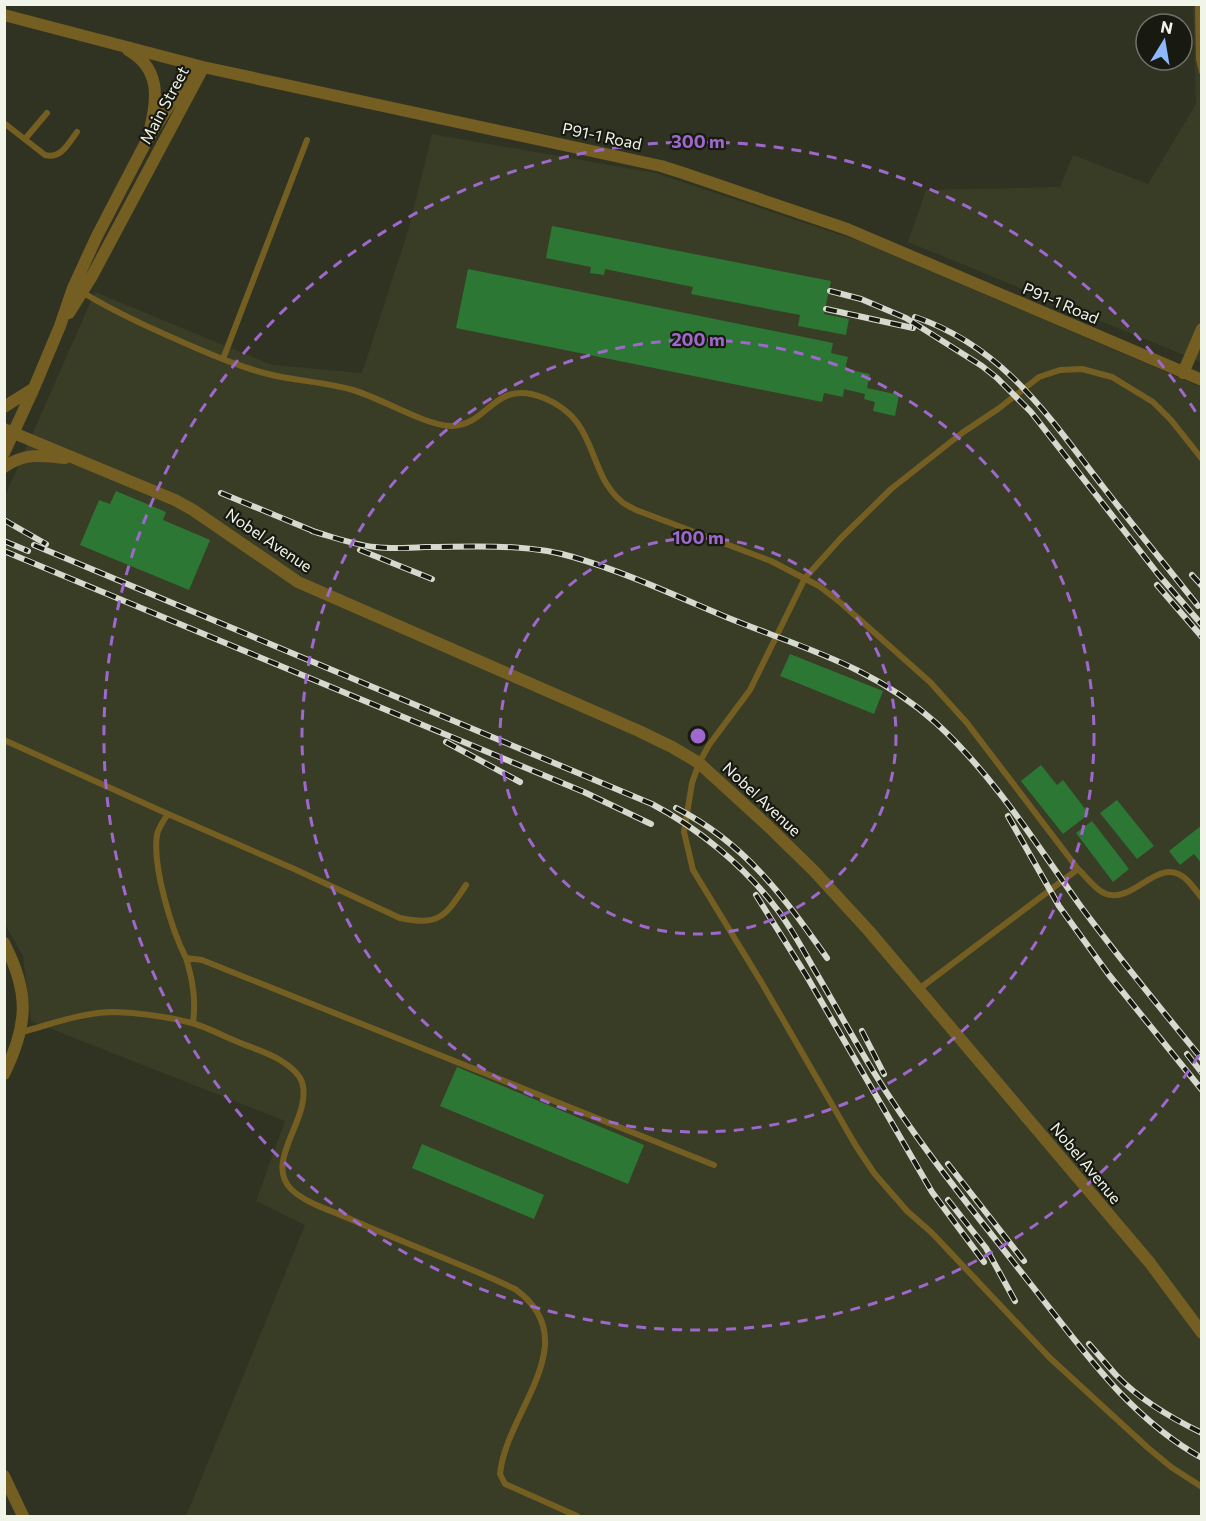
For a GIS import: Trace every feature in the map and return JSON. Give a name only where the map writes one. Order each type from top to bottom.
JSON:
[{"type":"street","name":"P91-1 Road","points":[[4,15],[203,67],[661,166],[847,229],[1202,380]]},
{"type":"street","points":[[120,45],[134,53],[154,80],[155,108],[146,142]]},
{"type":"street","name":"Main Street","points":[[78,290],[97,236],[146,142],[187,77],[203,67]]},
{"type":"street","name":"Main Street","points":[[4,453],[8,431],[34,388],[78,290],[203,67]]},
{"type":"street","points":[[1182,373],[1202,329]]},
{"type":"street","points":[[4,407],[34,388]]},
{"type":"street","name":"Nobel Avenue","points":[[8,431],[193,510],[298,582],[639,731],[699,763],[814,871],[869,931],[1150,1263],[1202,1333]]},
{"type":"street","points":[[4,467],[28,455],[78,459]]},
{"type":"street","points":[[4,943],[17,974],[24,1013],[22,1032],[4,1074]]},
{"type":"street","points":[[4,1476],[23,1516]]},
{"type":"lane","points":[[1198,4],[1199,59],[1202,72]]},
{"type":"lane","points":[[25,139],[47,113]]},
{"type":"lane","points":[[4,123],[45,155],[53,157],[59,155],[77,132]]},
{"type":"lane","points":[[223,359],[307,141]]},
{"type":"lane","points":[[78,290],[117,312],[223,359],[269,375],[353,390],[436,423],[451,426],[465,424],[503,397],[516,392],[532,394],[558,405],[582,427],[604,477],[620,501],[636,510],[771,561],[805,578],[841,603],[930,682],[967,723],[1078,869],[1105,894],[1117,895],[1162,872],[1175,873],[1186,879],[1202,898]]},
{"type":"lane","points":[[1202,459],[1171,420],[1153,402],[1112,377],[1082,369],[1060,370],[1039,378],[962,433],[891,489],[841,538],[805,578],[750,690],[709,745],[699,763],[692,783],[684,832],[693,870],[764,985],[856,1146],[874,1173],[1050,1358],[1147,1447],[1171,1467],[1202,1486]]},
{"type":"lane","points":[[4,740],[400,918],[419,922],[436,920],[448,910],[466,885]]},
{"type":"lane","points":[[168,814],[157,833],[158,865],[162,888],[178,943],[193,980],[195,1003],[193,1023]]},
{"type":"lane","points":[[918,989],[1078,869]]},
{"type":"lane","points":[[186,958],[202,960],[714,1165]]},
{"type":"lane","points":[[22,1032],[89,1014],[117,1012],[193,1023],[279,1059],[294,1070],[302,1080],[304,1093],[301,1110],[283,1158],[282,1171],[285,1182],[293,1191],[311,1202],[498,1281],[521,1293],[536,1308],[546,1331],[544,1360],[504,1449],[500,1474],[505,1484],[577,1516]]},
{"type":"shaded area","points":[[1193,7],[1201,7],[1201,362],[908,242],[926,190],[1060,187],[1073,155],[1148,184],[1196,104]]},
{"type":"shaded area","points":[[432,134],[655,173],[862,242],[1201,387],[1201,1516],[186,1516],[305,1225],[256,1201],[285,1121],[31,1021],[23,956],[5,924],[5,496],[95,292],[272,365],[362,373],[408,231]]},
{"type":"building","points":[[552,226],[831,281],[824,314],[849,319],[846,335],[798,326],[800,315],[691,294],[693,287],[605,269],[604,275],[590,273],[591,267],[546,258]]},
{"type":"building","points":[[468,269],[833,343],[831,353],[848,357],[845,369],[870,374],[867,388],[899,395],[895,416],[873,411],[875,402],[864,399],[865,394],[844,389],[843,397],[824,393],[822,402],[456,328]]},
{"type":"building","points":[[116,491],[166,512],[163,520],[210,540],[189,590],[80,545],[99,500],[110,504]]},
{"type":"building","points":[[790,654],[883,691],[874,714],[780,676]]},
{"type":"building","points":[[1041,765],[1057,785],[1063,780],[1089,814],[1063,834],[1021,781]]},
{"type":"building","points":[[1117,800],[1154,846],[1137,859],[1100,813]]},
{"type":"building","points":[[1092,821],[1129,869],[1113,882],[1076,833]]},
{"type":"building","points":[[1202,825],[1202,864],[1194,854],[1180,865],[1169,851]]},
{"type":"building","points":[[457,1067],[644,1145],[628,1184],[440,1106]]},
{"type":"building","points":[[422,1144],[544,1195],[534,1219],[412,1168]]},
{"type":"railway","points":[[830,291],[861,299],[906,318],[997,378],[1031,412],[1158,574],[1202,625]]},
{"type":"railway","points":[[826,309],[913,328]]},
{"type":"railway","points":[[915,317],[946,330],[974,346],[1022,387],[1064,436],[1198,606]]},
{"type":"railway","points":[[221,493],[318,533]]},
{"type":"railway","points":[[4,520],[46,544]]},
{"type":"railway","points":[[312,531],[351,543],[375,547],[481,546],[537,550],[573,557],[631,577],[836,660],[887,687],[912,703],[936,723],[976,764],[1012,809],[1079,904],[1202,1059]]},
{"type":"railway","points":[[4,541],[28,551]]},
{"type":"railway","points":[[34,545],[652,804],[703,836],[750,877],[781,915],[873,1071],[909,1126],[1087,1355],[1128,1401],[1151,1422],[1202,1458]]},
{"type":"railway","points":[[360,550],[432,579]]},
{"type":"railway","points":[[4,551],[584,792],[651,824]]},
{"type":"railway","points":[[1192,575],[1202,586]]},
{"type":"railway","points":[[1157,585],[1202,637]]},
{"type":"railway","points":[[446,742],[520,782]]},
{"type":"railway","points":[[676,808],[701,822],[743,855],[779,893],[827,958]]},
{"type":"railway","points":[[1008,816],[1059,906],[1109,975],[1202,1090]]},
{"type":"railway","points":[[756,895],[806,975],[932,1192],[984,1262]]},
{"type":"railway","points":[[862,1031],[884,1074]]},
{"type":"railway","points":[[1187,1054],[1202,1073]]},
{"type":"railway","points":[[948,1164],[1024,1261]]},
{"type":"railway","points":[[948,1200],[986,1248],[1015,1301]]},
{"type":"railway","points":[[1089,1344],[1116,1375],[1135,1392],[1167,1415],[1202,1433]]}]
